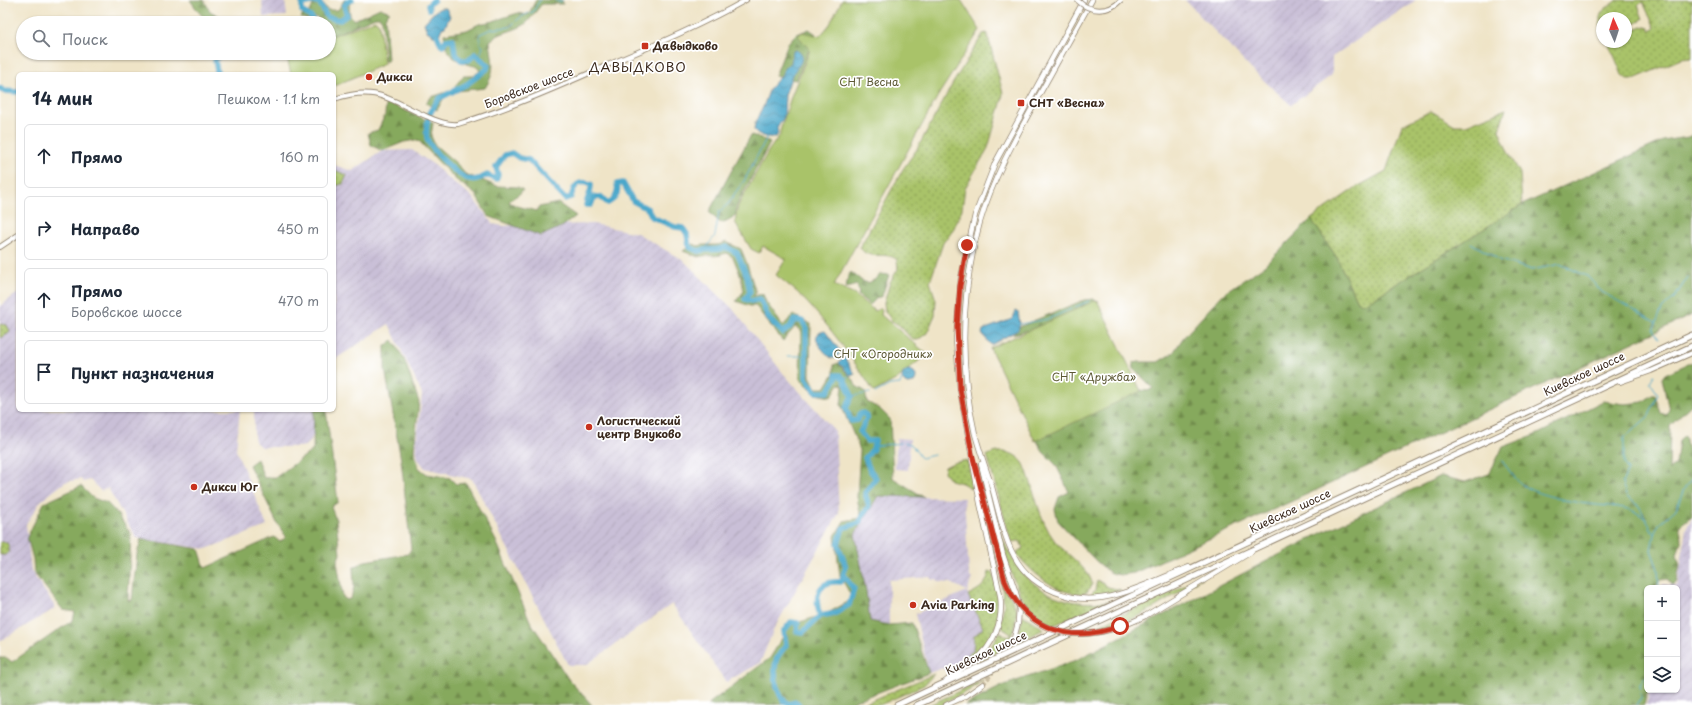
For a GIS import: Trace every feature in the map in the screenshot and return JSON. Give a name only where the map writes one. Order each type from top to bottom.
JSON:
[{"type":"highway","name":"Киевское шоссе","points":[[897,705],[1692,335]]},
{"type":"highway","name":"Киевское шоссе","points":[[917,705],[1692,346]]},
{"type":"main road","name":"Боровское шоссе","points":[[336,98],[357,93],[372,93],[384,96],[436,120],[448,124],[458,124],[537,95],[688,30],[746,0]]},
{"type":"main road","points":[[1078,0],[1085,7],[1100,10],[1110,8],[1121,0]]},
{"type":"main road","points":[[941,684],[975,661],[983,652],[995,634],[1001,614],[1000,595],[980,503],[960,389],[956,340],[960,286],[970,232],[980,198],[997,158],[1084,0]]},
{"type":"main road","points":[[1013,642],[1018,623],[1019,607],[1003,555],[982,470],[980,452],[968,395],[964,341],[967,291],[976,236],[992,188],[1014,141],[1092,0]]},
{"type":"main road","points":[[0,247],[16,236]]},
{"type":"main road","points":[[1597,390],[1651,371],[1692,353]]},
{"type":"main road","points":[[980,452],[992,488],[1004,534],[1011,552],[1020,566],[1031,577],[1056,592],[1082,599],[1109,598],[1217,556]]},
{"type":"main road","points":[[972,454],[1004,577],[1013,596],[1026,613],[1046,626],[1069,634],[1093,634],[1116,628],[1144,616],[1255,549]]},
{"type":"main road","points":[[946,705],[966,696],[983,684]]},
{"type":"shaded area","points":[[262,0],[285,0],[287,16],[263,16]]},
{"type":"shaded area","points":[[1185,0],[1416,0],[1332,57],[1332,75],[1291,105],[1251,69]]},
{"type":"shaded area","points":[[412,150],[437,167],[443,174],[471,196],[493,224],[503,226],[593,224],[637,233],[684,261],[733,309],[783,373],[835,431],[839,513],[774,629],[760,663],[726,682],[672,604],[586,665],[568,665],[472,479],[425,468],[418,459],[416,447],[422,394],[389,324],[336,359],[336,166],[352,171],[382,151]]},
{"type":"shaded area","points":[[16,294],[16,412],[240,412],[236,450],[267,526],[206,549],[136,538],[108,488],[101,491],[90,480],[83,482],[81,479],[65,482],[41,501],[26,524],[31,571],[56,608],[0,641],[0,306]]},
{"type":"shaded area","points":[[254,412],[314,412],[314,432],[311,440],[305,446],[261,447],[256,443],[254,438]]},
{"type":"shaded area","points":[[897,438],[910,439],[908,470],[895,469]]},
{"type":"shaded area","points":[[878,496],[964,498],[969,572],[972,579],[967,592],[983,628],[974,636],[973,651],[954,668],[944,670],[943,668],[929,673],[915,614],[967,591],[951,583],[939,582],[937,579],[932,580],[930,577],[889,580],[889,625],[870,621],[855,534]]},
{"type":"shaded area","points":[[1692,518],[1692,705],[1646,705],[1649,693],[1680,693],[1680,585],[1677,585],[1686,528]]},
{"type":"green space","points":[[190,0],[204,0],[210,11],[219,16],[202,16]]},
{"type":"green space","points":[[303,0],[319,0],[328,10],[338,10],[344,0],[354,0],[349,6],[350,15],[354,20],[380,8],[390,12],[385,17],[388,60],[386,62],[385,61],[382,20],[380,17],[375,17],[336,34],[336,16],[302,16],[303,13],[310,12],[313,5],[300,2]]},
{"type":"green space","points":[[536,0],[562,0],[563,4],[542,4],[524,25],[502,34],[490,41],[493,65],[489,82],[485,88],[457,91],[455,86],[463,76],[473,76],[480,71],[476,66],[458,60],[450,54],[446,46],[444,34],[467,30],[479,24],[518,13],[528,15]]},
{"type":"green space","name":"СНТ Весна","points":[[842,0],[961,0],[980,30],[939,94],[834,285],[855,295],[875,311],[881,308],[881,315],[927,354],[897,379],[874,392],[847,352],[808,303],[776,275],[786,259],[763,246],[759,253],[751,249],[735,222],[738,206],[769,150],[780,135],[792,94],[810,50],[798,36],[802,32],[820,36],[830,24]]},
{"type":"green space","points":[[1617,0],[1692,0],[1692,58],[1681,59],[1634,79],[1627,79],[1622,75],[1611,48],[1632,48],[1632,30],[1642,26],[1649,28],[1650,31],[1655,28],[1643,2],[1638,5],[1643,19],[1632,24],[1632,12],[1602,12]]},
{"type":"green space","points":[[375,20],[379,23],[384,64],[336,85],[336,72],[291,72],[288,60],[336,60],[336,34]]},
{"type":"green space","points":[[809,29],[816,34],[796,80],[775,76],[788,43],[795,35]]},
{"type":"green space","points":[[987,33],[1003,93],[1002,100],[988,148],[965,188],[962,209],[954,228],[943,243],[930,282],[936,300],[935,315],[927,333],[918,340],[913,340],[900,326],[892,321],[885,311],[884,303],[890,282],[898,269],[897,260],[888,256],[867,254],[860,247],[903,169],[917,149],[953,83],[983,34]]},
{"type":"green space","points":[[447,92],[437,110],[426,103],[431,97]]},
{"type":"green space","points":[[386,102],[433,123],[431,136],[435,145],[457,164],[465,174],[497,186],[518,187],[523,190],[509,202],[517,206],[537,211],[539,207],[558,203],[576,216],[563,226],[541,236],[488,216],[475,194],[455,179],[418,140],[404,142],[382,151],[371,145],[368,133],[378,130],[385,115]]},
{"type":"green space","points":[[1506,109],[1499,130],[1508,152],[1520,173],[1522,205],[1366,303],[1357,302],[1337,258],[1311,219],[1355,188],[1386,171],[1402,125],[1431,111],[1455,125],[1466,125]]},
{"type":"green space","points":[[751,135],[770,143],[736,207],[736,214],[731,219],[721,223],[709,212]]},
{"type":"green space","points":[[1692,135],[1692,315],[1321,488],[1134,573],[1120,575],[1109,572],[1096,561],[1058,521],[1055,509],[1059,497],[1069,492],[1056,465],[1043,452],[1036,439],[1140,390],[1148,391],[1153,388],[1134,369],[1133,363],[1158,362],[1173,353],[1183,338],[1223,294],[1264,266],[1311,219],[1337,258],[1357,302],[1366,303],[1522,205],[1663,141]]},
{"type":"green space","points":[[336,171],[347,175],[343,184],[336,186]]},
{"type":"green space","points":[[726,242],[741,249],[756,293],[753,296],[763,294],[766,302],[783,326],[793,315],[811,324],[810,376],[816,388],[825,388],[834,373],[834,365],[838,363],[854,381],[856,386],[865,391],[867,402],[880,409],[890,419],[893,478],[924,497],[878,496],[855,534],[870,621],[889,625],[912,623],[929,673],[847,704],[707,705],[770,658],[790,625],[826,614],[853,599],[840,576],[835,536],[844,521],[861,518],[857,497],[860,450],[841,405],[843,385],[839,384],[831,397],[815,394],[800,379],[801,330],[795,327],[783,341],[756,306],[750,306],[736,301],[744,291],[741,277],[733,257],[726,253],[698,257],[683,251],[693,244],[698,246],[715,245]]},
{"type":"green space","points":[[851,272],[862,281],[868,283],[881,274],[889,275],[882,296],[877,298],[870,305],[858,295],[859,292],[857,285],[846,288],[848,276]]},
{"type":"green space","points":[[1093,299],[1099,301],[1034,331],[1024,331],[1013,335],[1019,327],[1084,300]]},
{"type":"green space","name":"СНТ «Дружба»","points":[[1097,300],[1141,391],[1035,441],[990,348]]},
{"type":"green space","points":[[0,324],[7,325],[10,331],[8,334],[0,338]]},
{"type":"green space","points":[[393,340],[404,359],[419,402],[414,450],[419,468],[427,474],[450,478],[456,484],[466,483],[496,541],[530,621],[569,680],[592,705],[0,705],[0,658],[7,658],[12,662],[73,620],[75,612],[63,610],[34,573],[33,559],[27,537],[44,503],[81,486],[93,498],[107,503],[116,512],[131,534],[128,601],[132,600],[137,554],[141,539],[199,549],[205,568],[274,537],[280,542],[286,537],[277,523],[249,465],[257,459],[264,478],[276,477],[313,450],[314,412],[326,412],[338,502],[331,507],[336,520],[340,554],[337,562],[343,597],[347,600],[351,598],[354,587],[353,568],[365,561],[408,554],[411,549],[401,460],[385,369],[385,346]]},
{"type":"green space","points":[[1692,362],[1692,404],[1670,425],[1669,470],[1676,464],[1679,440],[1685,435],[1690,460],[1692,461],[1692,516],[1679,526],[1682,538],[1677,555],[1680,565],[1676,583],[1671,585],[1668,579],[1660,580],[1657,585],[1644,585],[1644,693],[1647,693],[1644,705],[965,705],[1002,686],[1076,660],[1321,533],[1441,476],[1465,482],[1489,474],[1503,447],[1538,434],[1603,401],[1625,404],[1643,402],[1652,395],[1655,395],[1661,413],[1666,415],[1669,410],[1662,378],[1665,374]]},
{"type":"green space","points":[[997,452],[1012,454],[1024,464],[1041,514],[1049,532],[1055,541],[1082,567],[1090,579],[1092,584],[1087,592],[1078,594],[1068,592],[1048,583],[1030,568],[1017,554],[1017,552],[1023,548],[1020,541],[1011,542],[987,455]]},
{"type":"green space","points":[[967,460],[974,490],[962,483],[950,480],[944,472],[945,467],[953,463]]},
{"type":"green space","points":[[1000,532],[1017,565],[1028,578],[1041,589],[1055,596],[1071,601],[1089,603],[1109,601],[1052,626],[1034,615],[1021,602],[1023,599],[1008,565]]},
{"type":"green space","points":[[0,542],[6,542],[9,546],[9,552],[5,555],[0,555]]},
{"type":"green space","points":[[989,572],[993,572],[999,600],[998,620],[995,630],[984,648],[970,662],[961,667],[958,663],[973,651],[974,636],[983,628],[968,595],[976,591],[985,583]]},
{"type":"green space","points":[[1203,577],[1163,603],[1133,619],[1103,629],[1089,630]]},
{"type":"green space","points":[[1001,579],[1017,610],[1015,627],[1006,648],[980,660],[991,647],[999,632],[1009,637],[1011,634],[1000,627],[1004,605]]},
{"type":"green space","points":[[1097,580],[1108,587],[1121,590],[1107,594],[1089,596],[1095,590]]},
{"type":"green space","points":[[1023,615],[1044,629],[1016,644]]},
{"type":"green space","points":[[934,674],[924,685],[880,705],[861,705]]},
{"type":"green space","points":[[983,680],[970,690],[941,705],[929,705]]},
{"type":"water","points":[[441,8],[446,8],[450,16],[439,35],[441,41],[437,40],[436,37],[427,31],[424,23],[435,11]]},
{"type":"water","points":[[796,50],[802,54],[801,62],[792,75],[785,95],[784,117],[777,128],[778,134],[776,137],[761,135],[754,130],[755,123],[770,88],[781,76],[785,67],[791,63],[793,51]]},
{"type":"water","points":[[1016,311],[1018,312],[1020,324],[1018,330],[991,345],[982,334],[983,330],[1012,319]]},
{"type":"water","points":[[825,331],[841,352],[835,358],[831,358],[824,352],[818,343],[817,336]]},
{"type":"water","points":[[844,357],[855,374],[851,376],[839,363]]},
{"type":"water","points":[[909,370],[914,372],[916,377],[914,382],[909,384],[904,382],[902,377],[904,372]]},
{"type":"waterway","points":[[336,19],[340,20],[347,15],[344,6],[347,2],[352,0]]},
{"type":"waterway","points":[[429,9],[428,5],[434,0]]},
{"type":"waterway","points":[[479,57],[483,47],[480,43],[480,34],[491,29],[510,27],[520,18],[533,12],[540,0]]},
{"type":"waterway","points":[[555,0],[559,2],[563,0]]},
{"type":"waterway","points":[[309,16],[302,11],[302,4],[312,2],[319,2],[326,16]]},
{"type":"waterway","points":[[429,115],[440,98],[467,84],[487,69],[488,65],[475,54],[469,60],[461,60],[455,53],[453,39],[446,40],[443,45],[441,45],[437,35]]},
{"type":"waterway","points":[[215,60],[217,72]]},
{"type":"waterway","points":[[0,88],[4,91],[16,92]]},
{"type":"waterway","points":[[428,119],[427,138],[429,143],[451,168],[464,177],[474,180],[487,175],[496,179],[498,175],[496,167],[505,155],[512,153],[519,158],[529,160],[565,199],[571,197],[577,184],[583,182],[591,184],[591,190],[586,205],[591,205],[594,197],[600,197],[608,203],[615,198],[618,190],[617,184],[623,183],[633,201],[648,209],[652,217],[675,227],[683,228],[687,234],[689,247],[698,251],[726,247],[737,253],[747,276],[750,292],[745,299],[751,301],[760,299],[769,319],[783,333],[790,327],[794,320],[802,321],[806,327],[806,378],[816,392],[828,392],[836,378],[836,375],[840,375],[844,379],[852,396],[846,408],[851,421],[858,420],[859,414],[864,413],[867,418],[860,432],[867,441],[875,441],[873,449],[865,458],[870,470],[876,478],[865,493],[869,506],[859,523],[843,528],[838,544],[846,567],[843,575],[854,589],[849,605],[836,613],[820,616],[803,632],[797,632],[798,623],[791,622],[784,631],[786,645],[778,657],[775,666],[777,686],[781,697],[785,701],[789,704],[796,702],[799,705]]},
{"type":"waterway","points":[[705,249],[715,236],[719,212],[729,203],[744,181],[767,137]]},
{"type":"waterway","points":[[1471,243],[1500,260],[1532,270],[1560,264],[1587,276],[1602,292],[1657,323]]},
{"type":"waterway","points":[[1659,338],[1653,330],[1662,309],[1675,297],[1688,277]]},
{"type":"waterway","points":[[1020,324],[1048,319],[1089,301]]},
{"type":"waterway","points":[[787,356],[806,356]]},
{"type":"waterway","points":[[845,381],[849,375]]},
{"type":"waterway","points":[[1654,375],[1650,382],[1658,394],[1649,416],[1624,438],[1624,464],[1628,470],[1622,483],[1627,497],[1639,506],[1654,534]]},
{"type":"waterway","points":[[875,393],[890,385],[900,384],[902,379]]},
{"type":"waterway","points":[[852,396],[870,393]]},
{"type":"waterway","points":[[874,446],[901,443]]},
{"type":"waterway","points":[[905,443],[911,444],[921,458],[934,455]]},
{"type":"waterway","points":[[1502,461],[1521,484],[1529,489],[1575,502],[1625,508],[1632,510],[1644,518]]},
{"type":"waterway","points":[[1659,585],[1658,569],[1651,550],[1654,534],[1659,524],[1676,509],[1684,489],[1692,478]]},
{"type":"waterway","points":[[820,616],[817,603],[819,592],[826,584],[840,582],[844,576]]},
{"type":"waterway","points":[[1637,705],[1641,698],[1640,684],[1644,679]]},
{"type":"tunnel","points":[[983,684],[1005,657],[1013,642]]},
{"type":"place","name":"Давыдково","points":[[645,46]]},
{"type":"place","name":"Дикси","points":[[369,77]]},
{"type":"place","name":"СНТ «Весна»","points":[[1021,103]]},
{"type":"place","name":"Логистический центр Внуково","points":[[589,427]]},
{"type":"place","name":"Дикси Юг","points":[[194,487]]},
{"type":"place","name":"Avia Parking","points":[[913,605]]},
{"type":"district","name":"ДАВЫДКОВО","points":[[638,67]]},
{"type":"route","points":[[967,245],[960,286],[956,340],[960,389],[972,454],[998,559],[1005,581],[1009,590],[1024,610],[1036,620],[1052,629],[1069,634],[1094,634],[1112,630],[1120,626]]},
{"type":"park label","name":"СНТ «Огородник»","points":[[883,354]]}]
